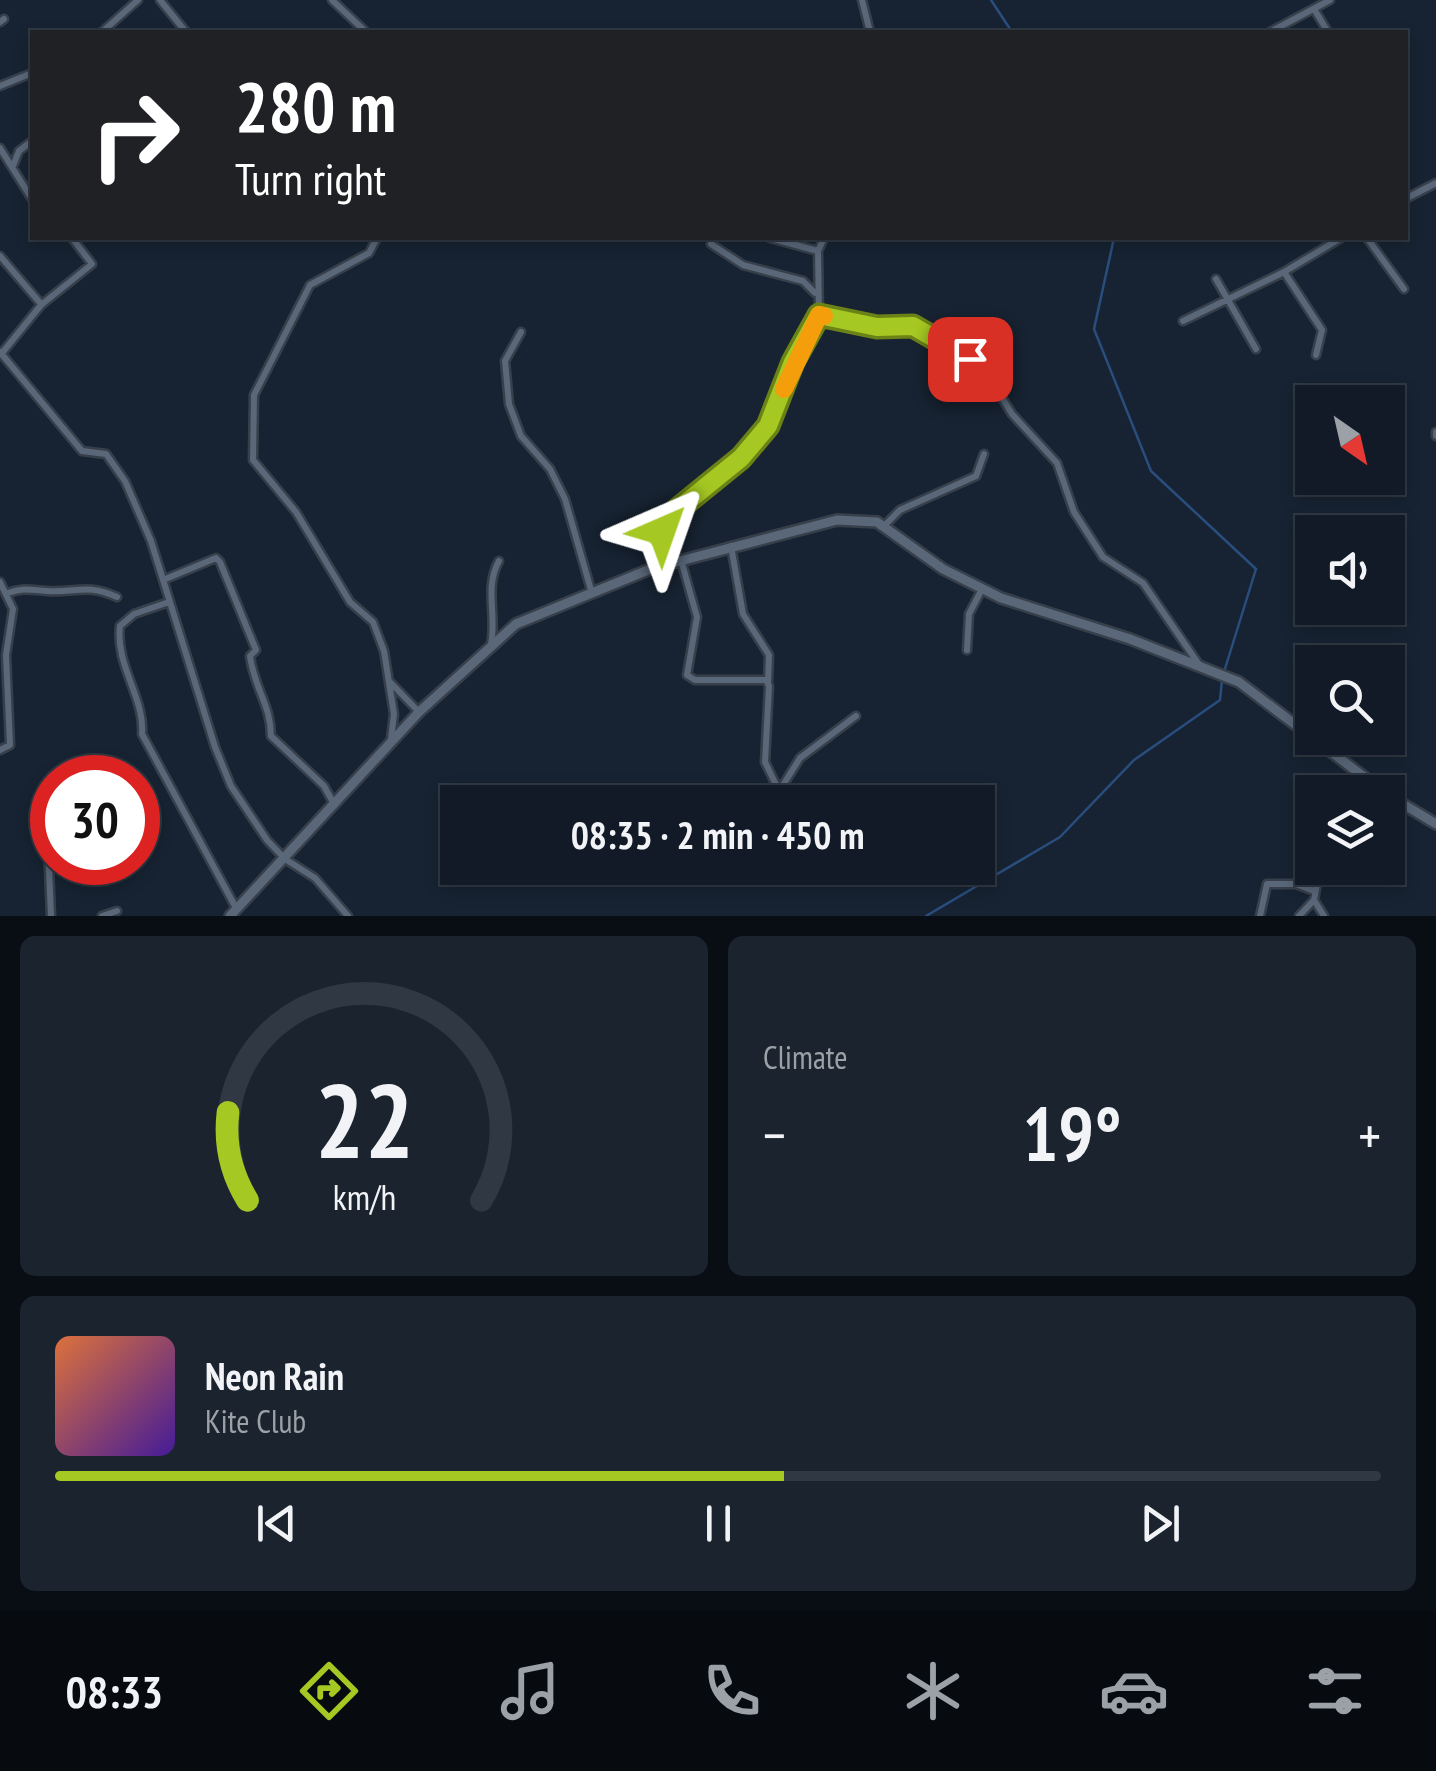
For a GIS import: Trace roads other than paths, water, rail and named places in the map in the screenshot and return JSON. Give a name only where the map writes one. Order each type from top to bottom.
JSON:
[{"type":"street","points":[[104,30],[138,0]]},
{"type":"street","points":[[160,0],[184,30]]},
{"type":"street","points":[[332,0],[364,30]]},
{"type":"street","points":[[862,0],[870,30]]},
{"type":"street","points":[[1274,30],[1330,0]]},
{"type":"street","points":[[1314,9],[1327,30]]},
{"type":"street","points":[[0,86],[30,73]]},
{"type":"street","points":[[13,168],[18,151],[30,142]]},
{"type":"street","points":[[0,148],[30,197]]},
{"type":"street","points":[[1408,197],[1436,183]]},
{"type":"street","points":[[74,240],[92,264],[42,305],[1,353],[82,451],[109,456],[128,488],[163,580],[224,772],[262,833],[284,859],[315,878],[348,916]]},
{"type":"street","points":[[376,240],[368,253],[310,286],[254,395],[254,460],[296,512],[350,602],[374,622],[384,651],[394,714],[391,745]]},
{"type":"street","points":[[712,240],[711,244],[743,265],[803,281],[816,294]]},
{"type":"street","points":[[777,240],[818,251]]},
{"type":"street","points":[[652,568],[662,531],[677,510],[741,458],[768,426],[793,362],[819,315],[818,251],[823,240]]},
{"type":"street","points":[[1183,322],[1339,240]]},
{"type":"street","points":[[1368,240],[1404,289]]},
{"type":"street","points":[[0,256],[42,305]]},
{"type":"street","points":[[1284,272],[1322,330],[1316,355]]},
{"type":"street","points":[[1216,279],[1256,349]]},
{"type":"street","points":[[819,315],[877,327],[913,326],[985,370],[1012,414],[1058,463],[1074,512],[1103,558],[1143,583],[1200,666]]},
{"type":"street","points":[[521,332],[505,361],[509,404],[521,436],[550,469],[564,500],[591,590]]},
{"type":"street","points":[[884,526],[900,510],[976,476],[984,454]]},
{"type":"street","points":[[170,602],[134,614],[120,626],[122,663],[143,722],[142,734],[233,912],[419,712],[516,624],[652,568],[837,520],[866,520],[884,526],[942,570],[982,590],[1037,613],[1130,639],[1252,691],[1361,775]]},
{"type":"street","points":[[731,546],[742,586],[743,614],[769,655],[765,762],[776,785]]},
{"type":"street","points":[[163,580],[203,560],[220,562],[256,650],[250,656],[253,676],[273,719],[271,736],[324,786],[334,804]]},
{"type":"street","points":[[681,560],[697,617],[687,675],[695,680],[761,678],[768,684]]},
{"type":"street","points":[[491,644],[494,627],[490,578],[499,561]]},
{"type":"street","points":[[0,582],[12,609],[4,672],[10,744],[0,750]]},
{"type":"street","points":[[8,593],[28,587],[48,591],[90,586],[117,597]]},
{"type":"street","points":[[967,650],[969,614],[982,590]]},
{"type":"street","points":[[387,678],[419,712]]},
{"type":"street","points":[[783,785],[800,758],[856,716]]},
{"type":"street","points":[[1405,806],[1436,824]]},
{"type":"street","points":[[1260,916],[1267,884],[1296,884],[1314,890]]},
{"type":"street","points":[[50,885],[51,916]]},
{"type":"street","points":[[1315,885],[1314,900],[1324,916]]},
{"type":"street","points":[[1299,916],[1314,900]]},
{"type":"street","points":[[102,916],[118,911]]},
{"type":"waterway","points":[[991,0],[1011,30]]},
{"type":"waterway","points":[[1114,240],[1094,329],[1151,471],[1256,569],[1224,672]]},
{"type":"waterway","points":[[926,916],[1060,837],[1134,760],[1220,700],[1222,680]]}]
